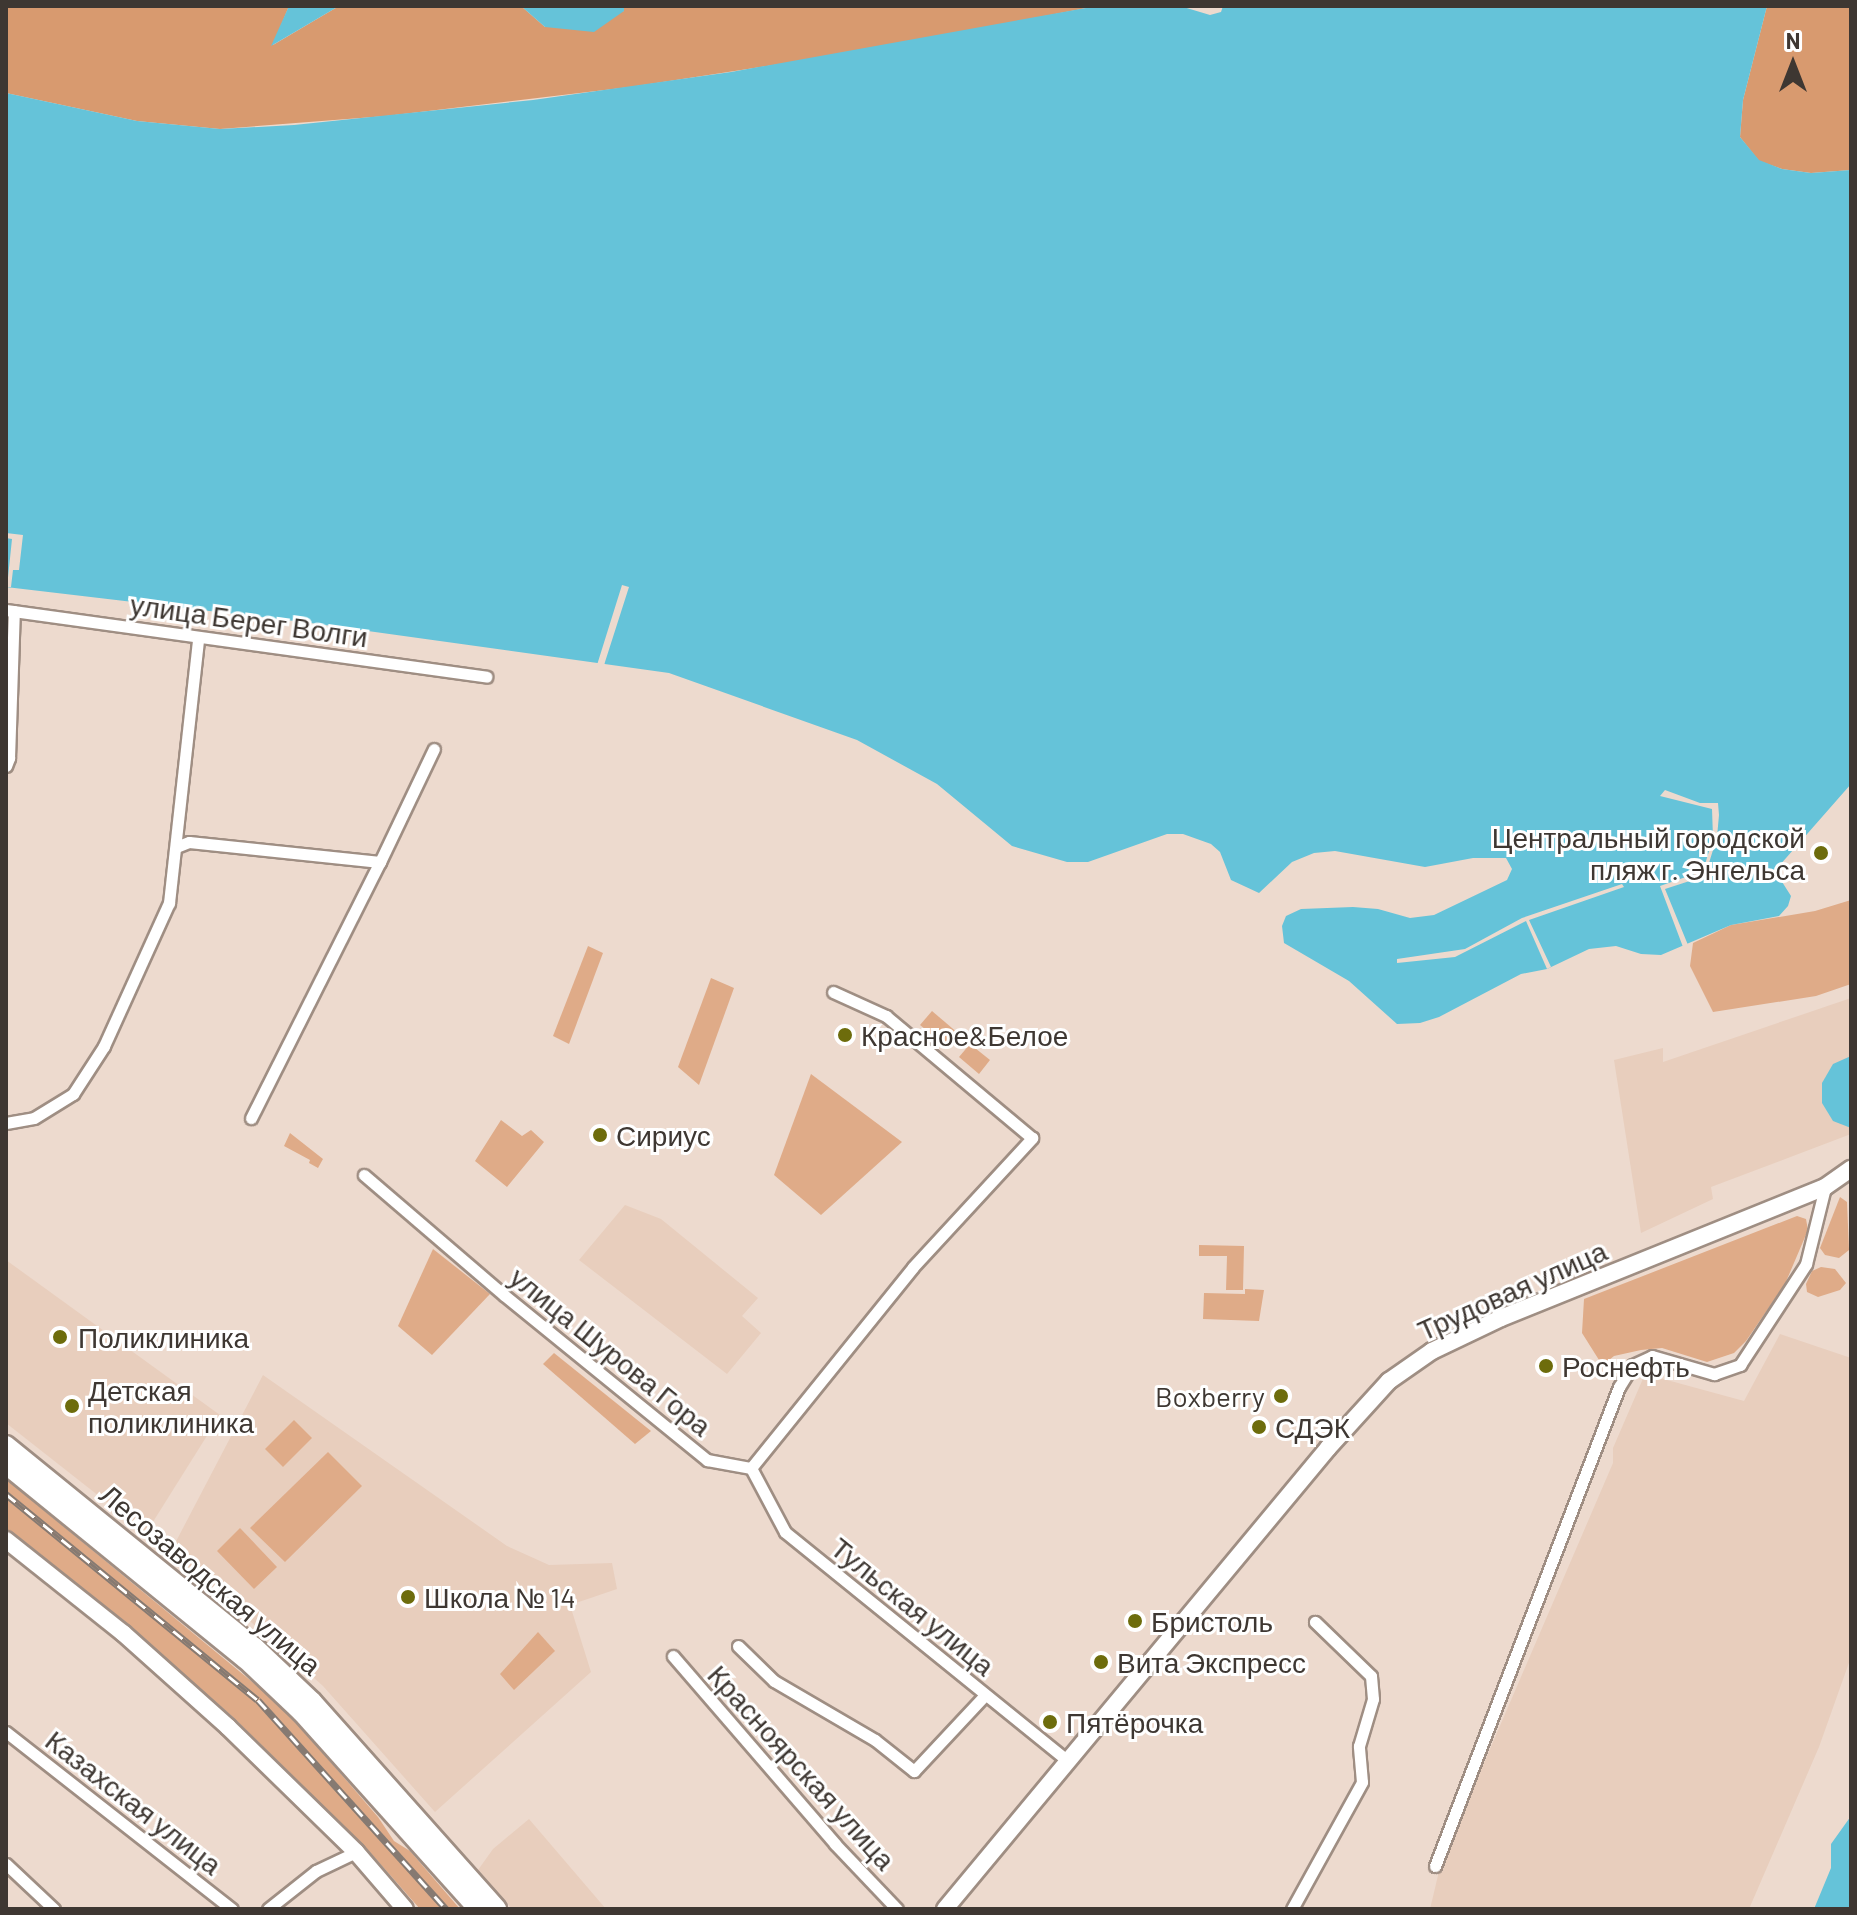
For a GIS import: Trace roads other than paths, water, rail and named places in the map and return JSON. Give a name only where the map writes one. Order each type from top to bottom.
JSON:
[{"type":"main road","name":"Трудовая улица","points":[[945,1909],[1328,1448],[1389,1381],[1432,1351],[1501,1318],[1825,1187],[1851,1169]]},
{"type":"main road","name":"Лесозаводская улица","points":[[6,1445],[255,1647],[312,1701],[497,1909]]},
{"type":"main road","name":"Лесозаводская улица","points":[[6,1465],[245,1659],[301,1712],[478,1909]]},
{"type":"main road","points":[[6,1540],[168,1672],[356,1852],[405,1909]]},
{"type":"street","name":"улица Берег Волги","points":[[10,611],[486,677]]},
{"type":"street","points":[[6,766],[9,758],[10,611]]},
{"type":"street","points":[[6,1123],[34,1118],[73,1094],[104,1046],[169,903],[198,639]]},
{"type":"street","points":[[251,1118],[434,749]]},
{"type":"street","points":[[176,847],[189,842],[380,862]]},
{"type":"street","points":[[751,1468],[913,1267],[1032,1138],[886,1016],[833,992]]},
{"type":"street","name":"улица Шурова Гора","points":[[364,1175],[504,1295],[707,1460],[751,1468]]},
{"type":"street","points":[[1435,1866],[1619,1387],[1633,1365],[1652,1356],[1714,1374],[1740,1365],[1806,1264],[1825,1187]]},
{"type":"street","name":"Тульская улица","points":[[751,1468],[785,1532],[1068,1761]]},
{"type":"street","points":[[1292,1909],[1362,1782],[1359,1746],[1373,1699],[1371,1676],[1315,1622]]},
{"type":"street","points":[[738,1646],[774,1681],[875,1740],[914,1771],[985,1695]]},
{"type":"street","name":"Красноярская улица","points":[[673,1656],[835,1844],[897,1909]]},
{"type":"street","name":"Казахская улица","points":[[6,1732],[232,1909]]},
{"type":"street","points":[[268,1909],[316,1871],[356,1852]]},
{"type":"street","points":[[6,1864],[54,1909]]},
{"type":"water","points":[[289,6],[339,6],[271,46]]},
{"type":"water","points":[[521,6],[624,6],[624,11],[594,32],[545,27]]},
{"type":"water","points":[[1097,6],[1180,6],[1210,15],[1221,12],[1223,6],[1767,6],[1743,100],[1740,137],[1759,160],[1782,169],[1811,173],[1851,170],[1851,784],[1779,866],[1777,874],[1791,896],[1788,906],[1779,916],[1731,925],[1661,955],[1641,954],[1616,946],[1589,949],[1547,969],[1521,974],[1439,1017],[1420,1023],[1397,1024],[1349,981],[1284,943],[1282,926],[1286,916],[1301,909],[1353,907],[1378,909],[1410,918],[1434,915],[1507,880],[1512,869],[1506,858],[1473,858],[1425,867],[1335,851],[1314,853],[1292,862],[1259,893],[1231,880],[1220,852],[1211,844],[1183,834],[1167,834],[1088,862],[1067,862],[1012,846],[937,784],[857,740],[669,673],[303,622],[6,587],[6,93],[137,121],[220,129],[294,125],[533,100],[731,72]]},
{"type":"water","points":[[1851,1056],[1851,1128],[1833,1121],[1822,1103],[1822,1083],[1833,1064]]},
{"type":"water","points":[[1851,1816],[1851,1909],[1814,1909],[1831,1868],[1831,1844]]},
{"type":"railway","points":[[6,1494],[258,1700],[446,1909]]},
{"type":"place","name":"Центральный городской пляж г. Энгельса","points":[[1821,853]]},
{"type":"place","name":"Красное&Белое","points":[[845,1035]]},
{"type":"place","name":"Сириус","points":[[600,1135]]},
{"type":"place","name":"Поликлиника","points":[[60,1337]]},
{"type":"place","name":"Роснефть","points":[[1546,1366]]},
{"type":"place","name":"Boxberry","points":[[1281,1396]]},
{"type":"place","name":"Детская поликлиника","points":[[72,1406]]},
{"type":"place","name":"СДЭК","points":[[1259,1427]]},
{"type":"place","name":"Школа № 14","points":[[408,1597]]},
{"type":"place","name":"Бристоль","points":[[1135,1621]]},
{"type":"place","name":"Вита Экспресс","points":[[1101,1662]]},
{"type":"place","name":"Пятёрочка","points":[[1050,1722]]}]
